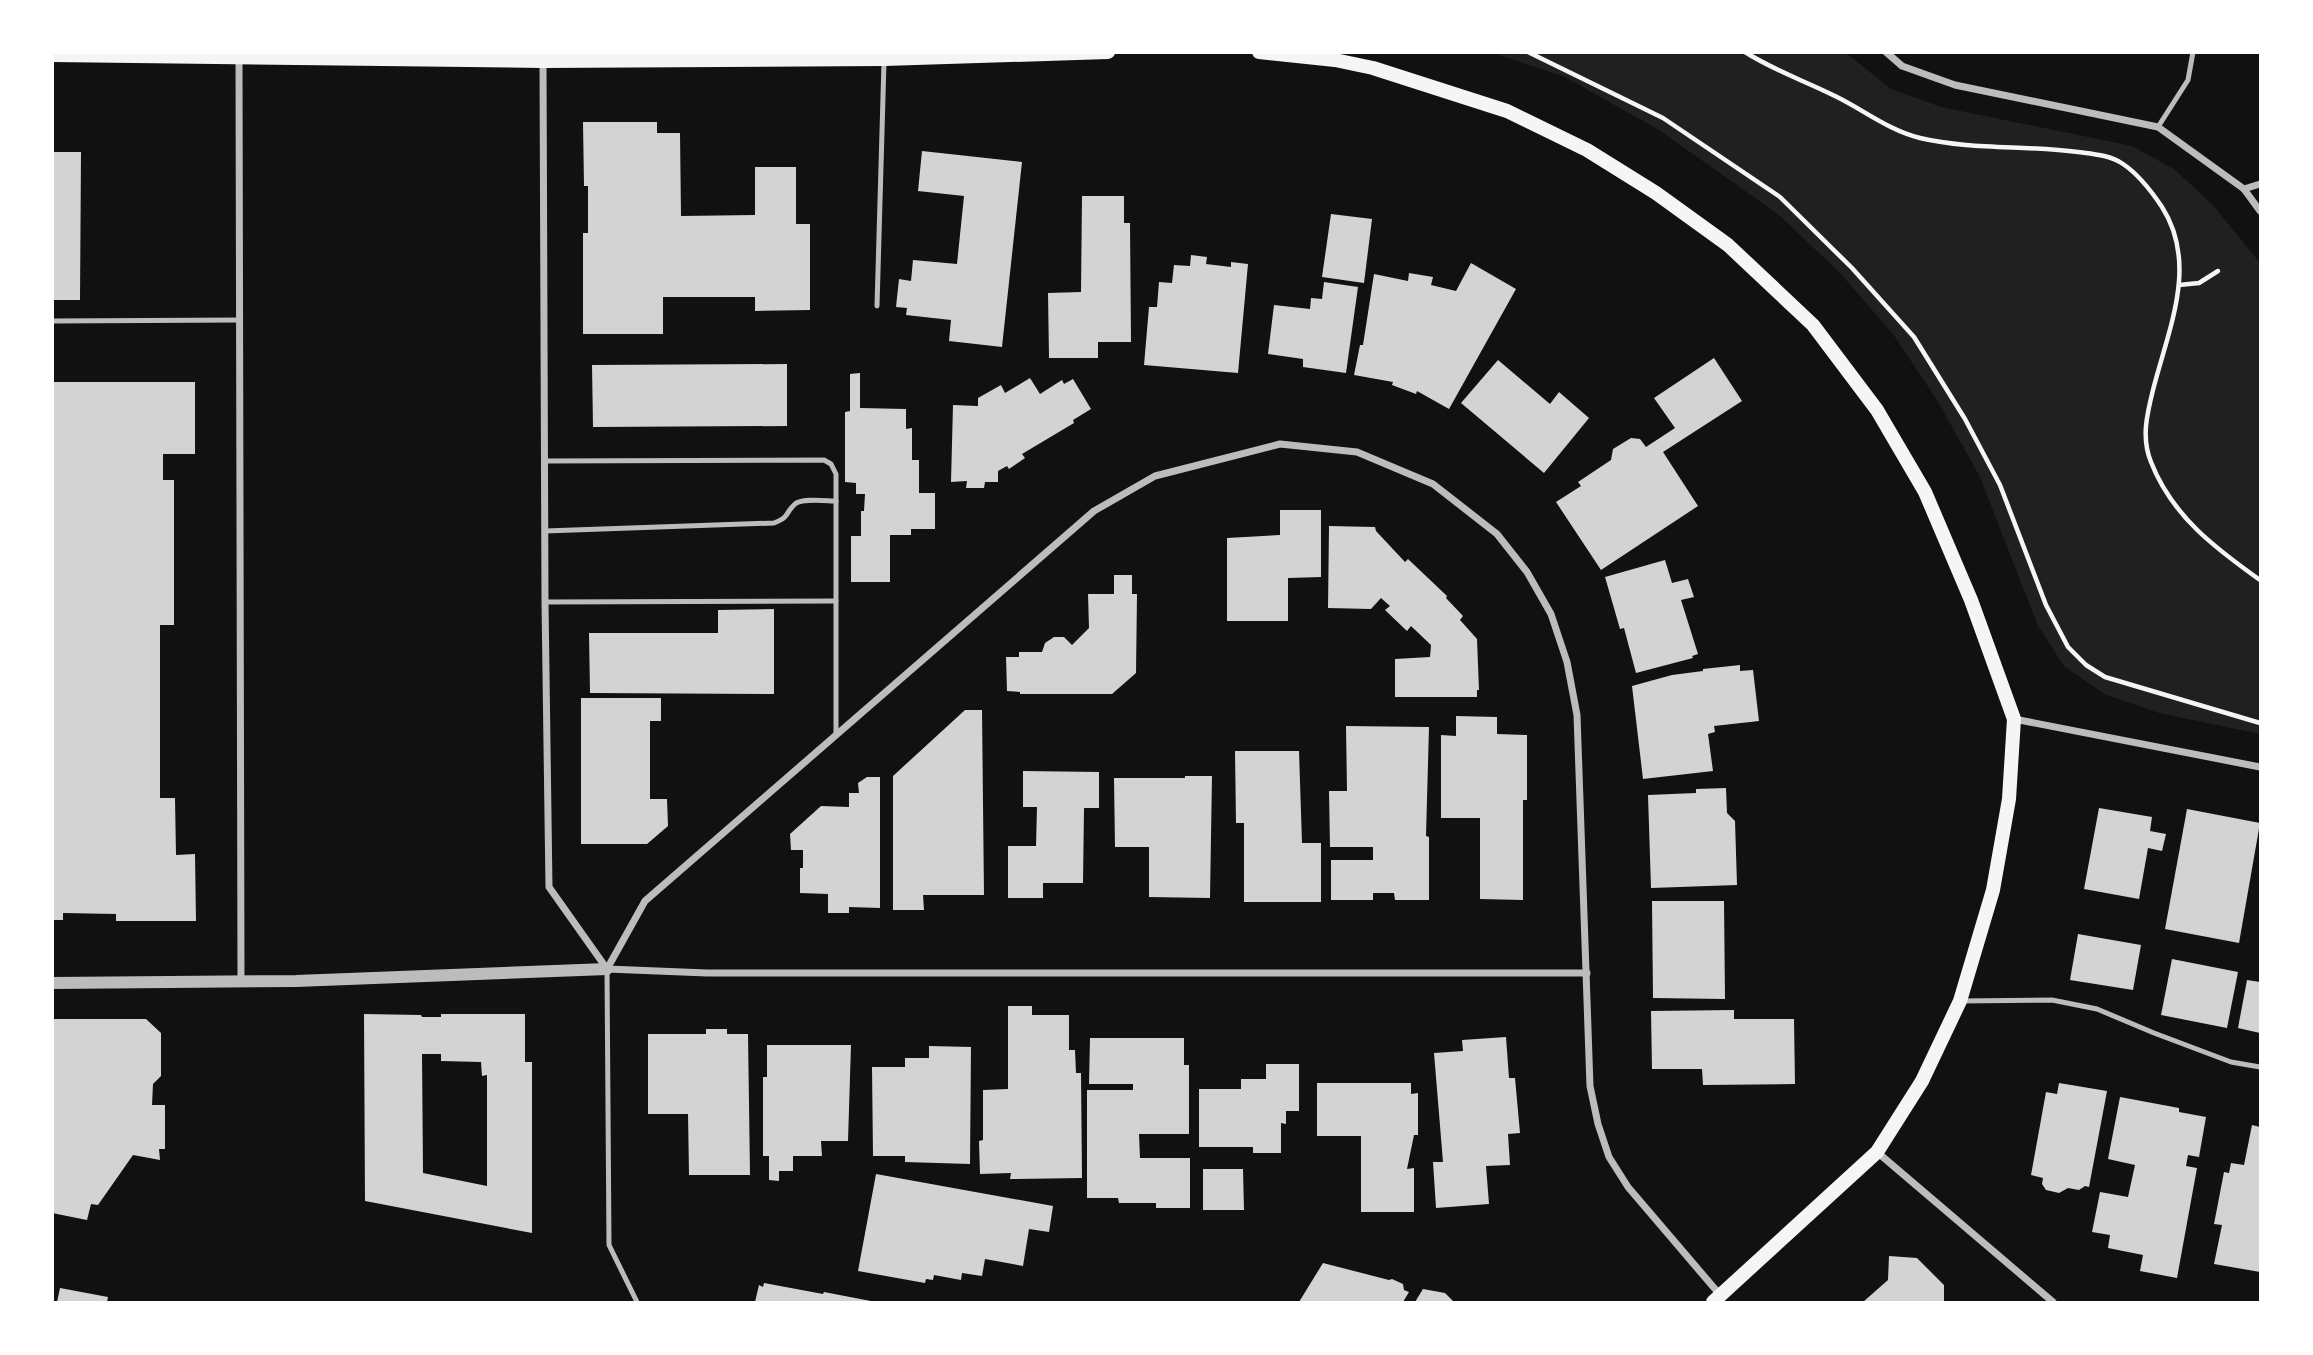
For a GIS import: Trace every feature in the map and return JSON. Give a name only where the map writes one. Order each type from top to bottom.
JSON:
[{"type":"main road","points":[[52,55],[218,54],[239,57],[543,61],[830,56],[884,59],[1108,52]]},
{"type":"main road","points":[[1259,52],[1335,60],[1373,68],[1507,111],[1587,150],[1656,193],[1728,245],[1814,325],[1877,410],[1925,492],[1971,600],[2014,719],[2009,799],[1993,890],[1960,1001],[1922,1081],[1877,1152],[1717,1299]]},
{"type":"street","points":[[1886,52],[1902,66],[1955,85],[2158,127],[2245,189],[2260,211]]},
{"type":"street","points":[[239,57],[241,982]]},
{"type":"street","points":[[543,61],[549,887],[607,969]]},
{"type":"street","points":[[2245,189],[2260,184]]},
{"type":"street","points":[[607,969],[645,901],[1094,511],[1154,476],[1280,444],[1357,452],[1433,484],[1497,534],[1527,572],[1551,614],[1567,662],[1577,715],[1590,1086],[1598,1124],[1609,1157],[1628,1187],[1717,1299]]},
{"type":"street","points":[[2014,719],[2260,767]]},
{"type":"street","points":[[52,983],[241,982],[607,969],[707,973],[1587,973]]},
{"type":"street","points":[[1877,1152],[2053,1303]]},
{"type":"lane","points":[[2158,127],[2188,80],[2193,52]]},
{"type":"lane","points":[[877,306],[884,59]]},
{"type":"lane","points":[[52,321],[240,320]]},
{"type":"lane","points":[[545,461],[824,460],[831,464],[836,474],[836,734]]},
{"type":"lane","points":[[545,531],[774,523],[785,519],[794,504],[800,501],[836,501]]},
{"type":"lane","points":[[545,602],[836,601]]},
{"type":"lane","points":[[607,969],[609,1245],[637,1303]]},
{"type":"lane","points":[[1960,1001],[2052,1000],[2097,1009],[2231,1062],[2260,1068]]},
{"type":"path","points":[[1528,52],[1663,118],[1780,197],[1852,268],[1914,337],[1965,419],[2000,485],[2046,606],[2068,648],[2086,665],[2105,677],[2260,723]]},
{"type":"path","points":[[1745,52],[1838,98],[1881,123],[1919,137],[1950,143],[2054,149],[2105,156],[2123,164],[2143,183],[2169,219],[2178,241],[2181,262],[2171,324],[2148,408],[2145,436],[2150,461],[2176,508],[2190,525],[2220,552],[2260,580]]},
{"type":"path","points":[[2179,285],[2199,283],[2218,271]]},
{"type":"shaded area","points":[[1493,53],[1846,53],[1891,89],[1941,107],[2132,146],[2174,169],[2212,204],[2260,263],[2260,734],[2159,713],[2104,694],[2064,666],[2038,626],[1980,477],[1937,400],[1893,334],[1840,273],[1779,215],[1659,130],[1565,77]]},
{"type":"building","points":[[583,122],[657,122],[657,133],[680,133],[681,216],[755,215],[755,167],[796,167],[796,224],[810,224],[810,310],[755,311],[755,297],[663,297],[663,334],[583,334],[583,233],[588,233],[588,186],[584,186]]},
{"type":"building","points":[[922,151],[1022,162],[1002,347],[949,341],[951,320],[906,315],[907,308],[896,307],[899,279],[911,281],[913,260],[957,264],[964,196],[918,191]]},
{"type":"building","points":[[52,152],[81,152],[80,300],[52,300]]},
{"type":"building","points":[[1082,196],[1124,196],[1124,223],[1130,223],[1131,342],[1098,342],[1098,358],[1049,358],[1048,293],[1081,292]]},
{"type":"building","points":[[1331,214],[1372,219],[1364,283],[1322,277]]},
{"type":"building","points":[[1191,255],[1207,257],[1206,264],[1231,267],[1231,262],[1248,264],[1238,373],[1144,365],[1149,307],[1157,307],[1159,282],[1172,283],[1174,265],[1190,266]]},
{"type":"building","points":[[1471,263],[1516,289],[1449,409],[1417,391],[1416,394],[1392,385],[1393,382],[1354,375],[1360,345],[1363,345],[1374,274],[1408,281],[1409,273],[1433,277],[1431,285],[1456,291]]},
{"type":"building","points":[[1324,282],[1358,287],[1346,373],[1303,367],[1303,359],[1268,354],[1274,305],[1310,309],[1311,298],[1322,299]]},
{"type":"building","points":[[1714,358],[1742,401],[1663,452],[1698,506],[1601,570],[1556,502],[1581,486],[1578,482],[1611,460],[1613,449],[1631,438],[1640,439],[1646,447],[1675,428],[1654,398]]},
{"type":"building","points":[[1498,360],[1550,404],[1559,392],[1589,418],[1544,473],[1461,403]]},
{"type":"building","points":[[787,364],[787,426],[593,427],[592,365]]},
{"type":"building","points":[[860,373],[860,408],[906,409],[906,429],[912,428],[912,460],[919,460],[919,493],[935,493],[935,529],[911,529],[911,535],[890,535],[890,582],[851,582],[851,536],[861,536],[861,511],[864,511],[865,494],[856,494],[856,483],[845,482],[845,412],[850,411],[850,374]]},
{"type":"building","points":[[1030,378],[1040,394],[1062,380],[1064,384],[1073,379],[1091,409],[1073,420],[1074,423],[1022,454],[1025,458],[1009,469],[1007,466],[998,471],[998,482],[985,482],[984,488],[966,488],[967,481],[951,482],[953,405],[978,406],[978,398],[1001,385],[1005,393]]},
{"type":"building","points":[[52,382],[195,382],[195,454],[163,454],[163,480],[174,480],[174,625],[160,625],[160,798],[175,798],[176,855],[195,854],[196,921],[116,921],[116,914],[63,913],[63,920],[52,920]]},
{"type":"building","points":[[1280,510],[1321,510],[1321,577],[1288,578],[1288,621],[1227,621],[1227,538],[1280,535]]},
{"type":"building","points":[[1329,526],[1375,527],[1405,562],[1408,559],[1447,596],[1463,616],[1460,620],[1477,639],[1477,697],[1395,697],[1395,659],[1430,657],[1431,645],[1411,626],[1407,631],[1385,610],[1390,606],[1381,598],[1371,609],[1328,608]]},
{"type":"building","points":[[1665,560],[1672,583],[1688,579],[1694,597],[1681,600],[1698,654],[1692,656],[1693,658],[1636,673],[1624,628],[1620,629],[1605,577]]},
{"type":"building","points":[[1114,575],[1132,575],[1132,594],[1137,594],[1136,673],[1112,694],[1020,694],[1007,691],[1006,657],[1019,657],[1019,652],[1042,652],[1045,643],[1054,637],[1064,637],[1072,645],[1089,628],[1088,594],[1114,594]]},
{"type":"building","points":[[774,609],[774,694],[590,693],[589,633],[718,633],[718,610]]},
{"type":"building","points":[[1740,665],[1740,671],[1753,670],[1759,721],[1714,726],[1715,732],[1708,734],[1713,771],[1643,779],[1632,686],[1672,675]]},
{"type":"building","points":[[581,698],[661,698],[661,721],[650,721],[650,799],[667,799],[668,826],[647,844],[581,844]]},
{"type":"building","points":[[965,710],[982,710],[984,895],[923,895],[924,910],[893,910],[893,776]]},
{"type":"building","points":[[1456,716],[1497,717],[1497,734],[1527,735],[1527,800],[1523,800],[1523,900],[1480,899],[1480,818],[1441,818],[1441,735],[1456,736]]},
{"type":"building","points":[[1346,726],[1429,727],[1426,836],[1429,837],[1429,900],[1395,900],[1394,893],[1373,893],[1373,900],[1331,900],[1331,860],[1373,860],[1373,847],[1330,847],[1329,791],[1347,791]]},
{"type":"building","points":[[1235,751],[1299,751],[1302,843],[1321,843],[1321,902],[1244,902],[1244,823],[1236,823]]},
{"type":"building","points":[[1023,771],[1099,772],[1099,808],[1084,808],[1083,883],[1043,883],[1043,898],[1008,898],[1008,846],[1036,846],[1037,807],[1023,807]]},
{"type":"building","points":[[1212,776],[1210,898],[1149,897],[1149,847],[1115,847],[1114,778]]},
{"type":"building","points":[[867,777],[880,777],[880,908],[849,907],[849,913],[828,913],[828,894],[800,893],[803,850],[791,850],[790,834],[821,806],[849,807],[849,793],[859,793],[858,783]]},
{"type":"building","points":[[1726,788],[1727,813],[1735,821],[1737,885],[1651,888],[1648,795],[1696,793],[1696,789]]},
{"type":"building","points":[[2099,808],[2152,817],[2150,831],[2166,834],[2162,851],[2148,848],[2139,899],[2084,889]]},
{"type":"building","points":[[2187,809],[2260,823],[2239,943],[2165,929]]},
{"type":"building","points":[[1652,901],[1724,901],[1725,999],[1653,998]]},
{"type":"building","points":[[2078,934],[2141,945],[2133,990],[2070,980]]},
{"type":"building","points":[[2172,959],[2238,972],[2227,1028],[2161,1015]]},
{"type":"building","points":[[2247,980],[2260,982],[2260,1033],[2238,1028]]},
{"type":"building","points":[[1008,1006],[1032,1006],[1032,1015],[1069,1015],[1069,1050],[1075,1050],[1076,1073],[1081,1073],[1082,1178],[1010,1179],[1011,1173],[980,1174],[979,1141],[983,1140],[983,1090],[1008,1089]]},
{"type":"building","points":[[1734,1010],[1734,1019],[1794,1019],[1795,1084],[1703,1085],[1702,1069],[1652,1069],[1651,1011]]},
{"type":"building","points":[[364,1014],[441,1017],[441,1014],[525,1014],[525,1062],[532,1062],[532,1233],[365,1201]],"holes":[[[422,1054],[441,1054],[441,1061],[481,1062],[482,1076],[487,1075],[487,1186],[423,1173]]]},
{"type":"building","points":[[52,1019],[146,1019],[161,1033],[161,1076],[153,1084],[152,1105],[165,1105],[165,1149],[159,1149],[160,1160],[133,1155],[98,1205],[91,1204],[87,1220],[52,1213]]},
{"type":"building","points":[[706,1029],[727,1029],[727,1034],[748,1034],[750,1175],[689,1175],[688,1114],[648,1114],[648,1034],[706,1034]]},
{"type":"building","points":[[1506,1037],[1509,1078],[1515,1078],[1520,1133],[1508,1134],[1510,1165],[1486,1166],[1489,1204],[1436,1208],[1433,1162],[1443,1162],[1434,1053],[1463,1051],[1462,1040]]},
{"type":"building","points":[[1090,1038],[1184,1038],[1184,1065],[1189,1065],[1189,1134],[1139,1134],[1140,1158],[1190,1158],[1190,1208],[1156,1208],[1156,1203],[1119,1203],[1118,1198],[1087,1198],[1087,1090],[1133,1090],[1133,1084],[1089,1084]]},
{"type":"building","points":[[767,1045],[851,1045],[848,1141],[821,1141],[822,1156],[793,1156],[793,1171],[779,1171],[779,1181],[769,1180],[769,1156],[763,1156],[763,1077],[767,1077]]},
{"type":"building","points":[[929,1046],[971,1047],[970,1164],[905,1162],[905,1156],[873,1156],[872,1067],[905,1067],[905,1058],[929,1058]]},
{"type":"building","points":[[1266,1064],[1299,1064],[1299,1111],[1286,1111],[1286,1124],[1281,1123],[1281,1153],[1253,1153],[1253,1147],[1199,1147],[1199,1089],[1241,1089],[1241,1079],[1266,1079]]},
{"type":"building","points":[[1317,1083],[1411,1083],[1411,1094],[1418,1093],[1418,1135],[1414,1135],[1407,1169],[1414,1168],[1414,1212],[1361,1212],[1361,1136],[1317,1136]]},
{"type":"building","points":[[2059,1083],[2107,1091],[2089,1187],[2085,1186],[2079,1190],[2068,1188],[2059,1193],[2046,1190],[2042,1184],[2043,1178],[2031,1175],[2046,1092],[2057,1094]]},
{"type":"building","points":[[2120,1097],[2179,1108],[2179,1112],[2206,1117],[2199,1157],[2188,1155],[2186,1166],[2197,1168],[2177,1278],[2140,1271],[2143,1255],[2108,1248],[2110,1235],[2092,1232],[2100,1192],[2128,1197],[2135,1165],[2108,1159]]},
{"type":"building","points":[[2252,1125],[2260,1127],[2260,1272],[2214,1264],[2222,1225],[2214,1224],[2224,1172],[2229,1173],[2231,1163],[2244,1165]]},
{"type":"building","points":[[1203,1169],[1243,1169],[1244,1210],[1203,1210]]},
{"type":"building","points":[[876,1174],[1053,1206],[1049,1232],[1029,1229],[1023,1266],[985,1259],[982,1276],[962,1273],[961,1280],[934,1275],[933,1280],[926,1279],[925,1283],[858,1271]]},
{"type":"building","points":[[1889,1256],[1917,1258],[1944,1285],[1944,1302],[1863,1302],[1888,1280]]},
{"type":"building","points":[[1323,1263],[1392,1279],[1403,1284],[1404,1290],[1409,1292],[1403,1302],[1299,1302]]},
{"type":"building","points":[[764,1283],[876,1302],[755,1302],[759,1285],[763,1287]]},
{"type":"building","points":[[60,1288],[108,1297],[107,1302],[57,1302]]},
{"type":"building","points":[[1423,1289],[1445,1293],[1454,1302],[1415,1302]]}]
